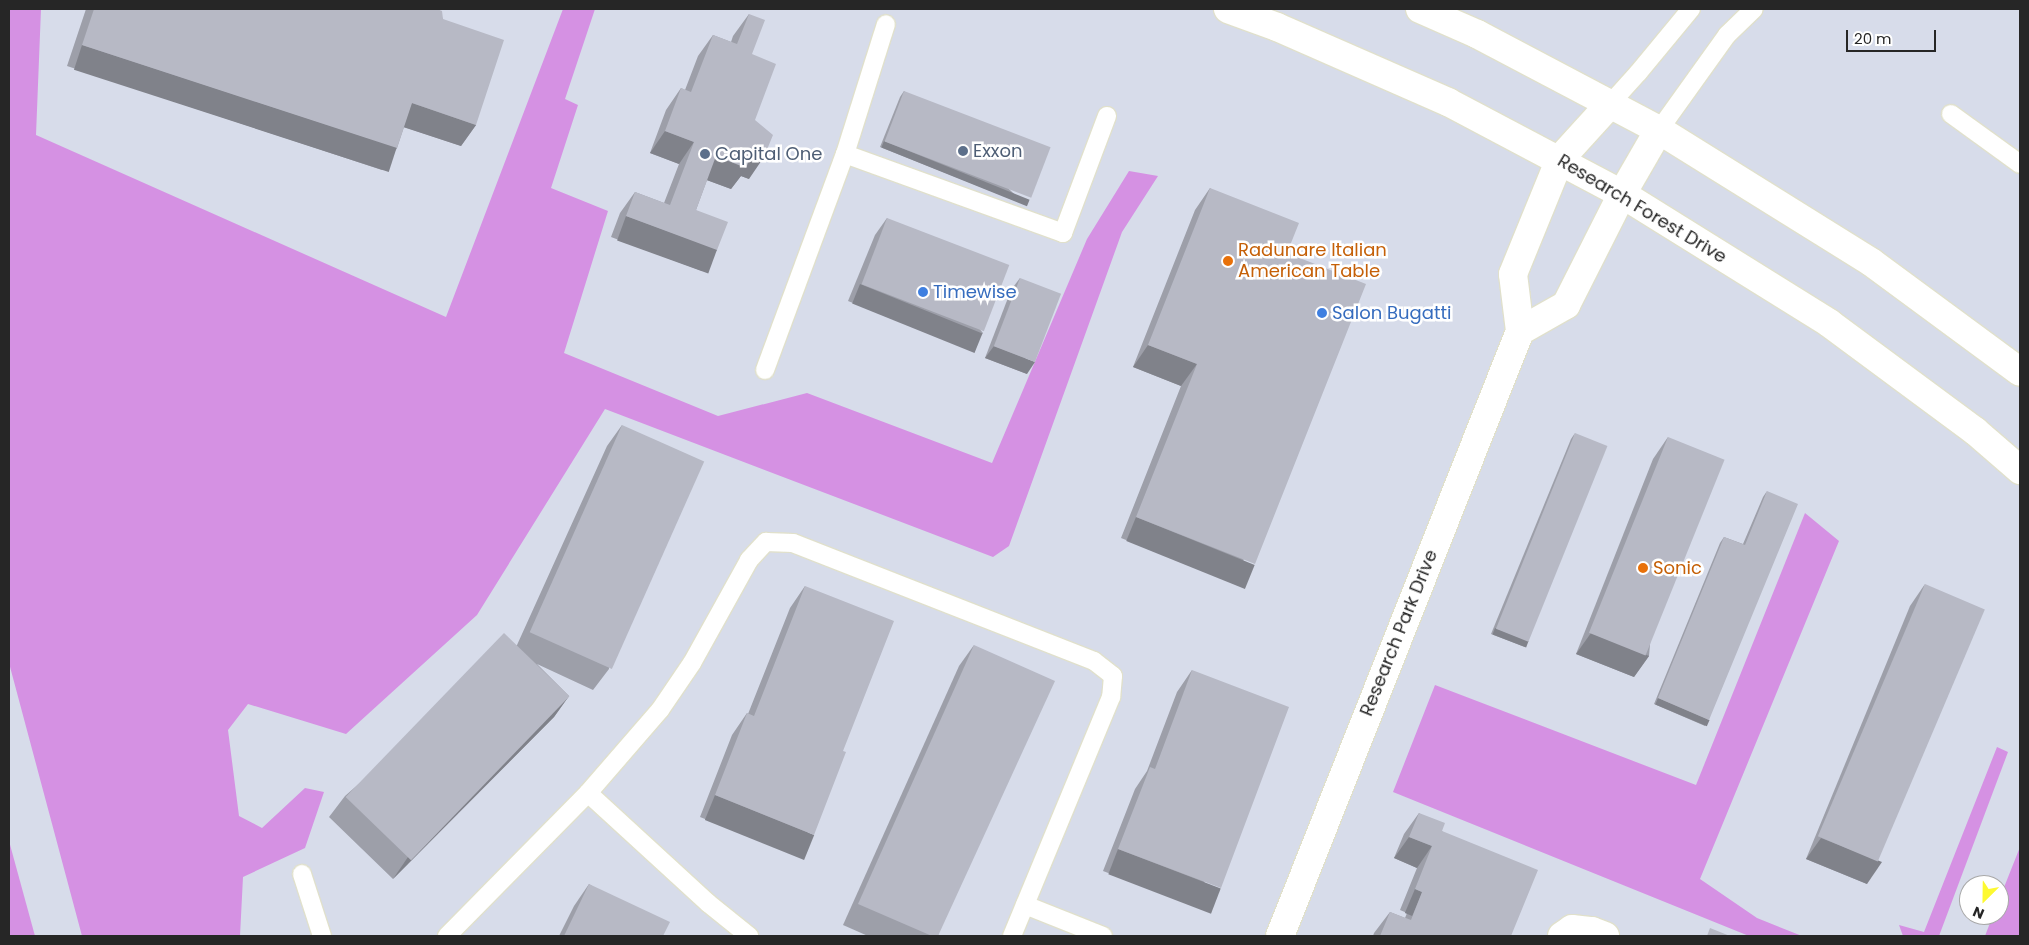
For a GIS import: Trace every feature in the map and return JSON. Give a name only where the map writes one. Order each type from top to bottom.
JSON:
[{"type":"main road","name":"Research Forest Drive","points":[[1228,9],[1277,27],[1448,102],[1622,194],[1829,323],[1975,431],[2020,470]]},
{"type":"main road","points":[[1420,9],[1477,34],[1659,130],[1871,262],[2020,372]]},
{"type":"main road","name":"Research Park Drive","points":[[1280,936],[1520,331],[1513,274],[1560,160],[1610,104]]},
{"type":"main road","points":[[1520,331],[1566,305],[1622,194],[1659,130]]},
{"type":"main road","points":[[1562,936],[1572,930],[1592,931],[1605,936]]},
{"type":"lane","points":[[1610,104],[1691,9]]},
{"type":"lane","points":[[1659,130],[1727,35],[1754,9]]},
{"type":"lane","points":[[765,370],[845,154],[886,24]]},
{"type":"lane","points":[[1951,114],[2020,164]]},
{"type":"lane","points":[[845,154],[1063,233],[1107,116]]},
{"type":"lane","points":[[447,936],[588,794],[671,694],[692,663],[749,560],[766,542],[793,543],[1094,661],[1113,676],[1111,697],[1012,936]]},
{"type":"lane","points":[[588,794],[708,903],[749,936]]},
{"type":"lane","points":[[302,874],[322,936]]},
{"type":"lane","points":[[1025,906],[1103,936]]},
{"type":"shaded area","points":[[9,9],[41,9],[36,135],[446,317],[563,9],[595,9],[565,99],[578,105],[551,188],[608,211],[564,353],[718,416],[807,393],[992,463],[1087,239],[1129,171],[1158,176],[1122,232],[1009,546],[993,557],[605,409],[477,615],[346,734],[248,704],[228,730],[239,816],[262,828],[305,788],[324,792],[305,848],[243,877],[240,936],[82,936],[9,663]]},
{"type":"shaded area","points":[[1805,513],[1839,541],[1700,879],[1757,918],[1802,936],[1749,936],[1393,792],[1435,685],[1696,785]]},
{"type":"shaded area","points":[[1997,747],[2008,752],[1962,875],[1959,875],[1959,883],[1939,936],[1903,936],[1899,925],[1924,932]]},
{"type":"shaded area","points":[[9,841],[35,936],[9,936]]},
{"type":"shaded area","points":[[2020,847],[2020,936],[1985,936],[1989,925],[2009,925],[2009,875]]},
{"type":"building","points":[[94,9],[437,9],[442,11],[443,19],[504,40],[476,125],[412,103],[397,148],[82,45]]},
{"type":"building","name":"Capital One","points":[[749,14],[765,20],[752,54],[776,64],[755,120],[773,135],[764,157],[752,153],[746,168],[716,156],[696,210],[728,222],[717,250],[626,216],[635,192],[670,205],[694,142],[665,131],[681,88],[691,92],[713,35],[737,44]]},
{"type":"building","name":"Exxon","points":[[904,91],[1051,147],[1031,198],[885,141]]},
{"type":"building","points":[[1210,188],[1299,223],[1287,253],[1366,284],[1255,564],[1136,517],[1197,364],[1148,345]]},
{"type":"building","name":"Timewise","points":[[887,218],[1009,265],[984,331],[862,284]]},
{"type":"building","points":[[1020,278],[1061,294],[1035,362],[994,346]]},
{"type":"building","points":[[622,425],[704,462],[612,669],[530,632]]},
{"type":"building","points":[[1575,433],[1607,446],[1528,642],[1496,629]]},
{"type":"building","name":"Sonic","points":[[1668,437],[1725,460],[1646,655],[1589,633]]},
{"type":"building","points":[[1767,491],[1798,504],[1709,720],[1658,698],[1724,537],[1745,545]]},
{"type":"building","points":[[1925,584],[1985,609],[1878,862],[1818,836]]},
{"type":"building","points":[[805,586],[894,621],[843,751],[846,752],[814,835],[715,795],[747,713],[754,716]]},
{"type":"building","points":[[504,633],[569,696],[411,860],[346,797]]},
{"type":"building","points":[[974,645],[1055,681],[938,936],[932,936],[858,904]]},
{"type":"building","points":[[1192,670],[1289,707],[1221,888],[1118,849],[1150,767],[1155,769]]},
{"type":"building","points":[[1419,813],[1445,823],[1442,831],[1538,870],[1511,936],[1380,936],[1390,912],[1411,920],[1422,892],[1415,889],[1432,846],[1409,837]]},
{"type":"building","points":[[589,884],[670,922],[663,936],[564,936]]},
{"type":"building","points":[[1710,928],[1730,936],[1707,936]]},
{"type":"place","name":"Exxon","points":[[963,151]]},
{"type":"place","name":"Capital One","points":[[705,154]]},
{"type":"place","name":"Radunare Italian American Table","points":[[1228,261]]},
{"type":"place","name":"Timewise","points":[[923,292]]},
{"type":"place","name":"Salon Bugatti","points":[[1322,313]]},
{"type":"place","name":"Sonic","points":[[1643,568]]}]
